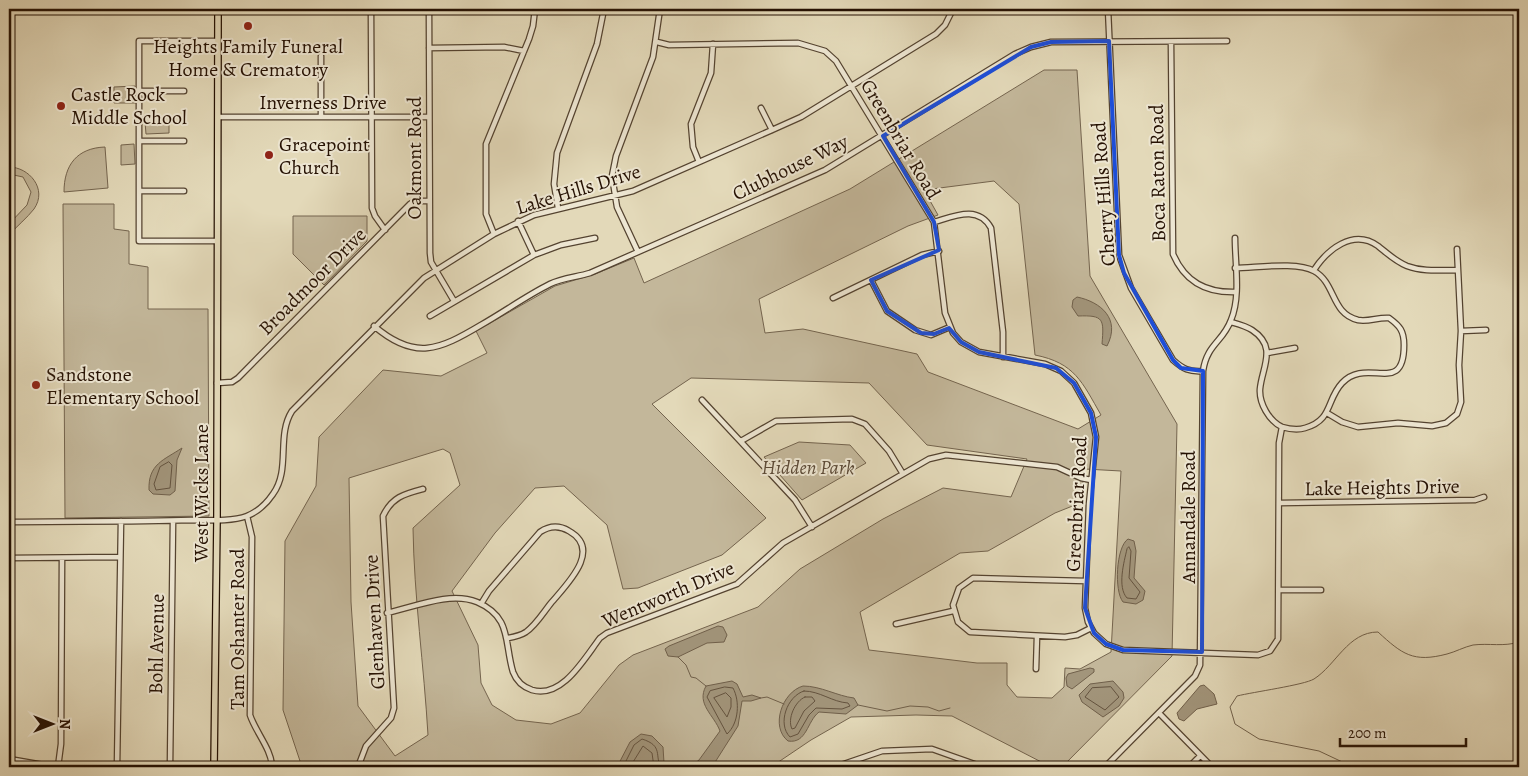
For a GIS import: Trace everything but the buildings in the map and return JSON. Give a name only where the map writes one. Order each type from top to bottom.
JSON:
[{"type":"main road","name":"West Wicks Lane","points":[[214,767],[217,519],[218,9]]},
{"type":"street","points":[[371,9],[372,208],[385,230]]},
{"type":"street","name":"Oakmont Road","points":[[429,9],[428,201],[430,253],[431,262],[454,301]]},
{"type":"street","points":[[494,234],[486,214],[486,144],[534,26],[535,9]]},
{"type":"street","points":[[558,208],[554,184],[557,153],[597,44],[604,9]]},
{"type":"street","points":[[638,252],[617,207],[612,184],[613,168],[657,42],[660,9]]},
{"type":"street","name":"Lake Hills Drive","points":[[247,516],[264,505],[277,488],[283,470],[284,429],[292,411],[374,326],[424,278],[494,234],[518,222],[558,208],[633,191],[801,117],[936,34],[945,25],[953,9]]},
{"type":"street","name":"Cherry Hills Road","points":[[1108,9],[1119,255],[1124,272],[1173,360],[1182,368],[1191,372],[1203,371]]},
{"type":"street","points":[[217,241],[139,241],[139,41],[218,41]]},
{"type":"street","name":"Clubhouse Way","points":[[374,326],[393,341],[405,346],[416,348],[441,347],[550,284],[590,273],[825,170],[1016,54],[1031,47],[1051,42],[1227,41]]},
{"type":"street","name":"Greenbriar Road","points":[[657,42],[670,45],[798,43],[825,51],[836,61],[934,222],[945,313],[956,338],[972,349],[1003,357],[1051,365],[1062,370],[1074,383],[1092,412],[1096,427],[1091,480],[1086,581],[1086,613],[1091,628]]},
{"type":"street","name":"Boca Raton Road","points":[[1171,42],[1173,254],[1179,268],[1198,286],[1211,291],[1236,292]]},
{"type":"street","points":[[698,162],[692,147],[692,124],[711,73],[713,44]]},
{"type":"street","points":[[429,48],[504,47],[524,51]]},
{"type":"street","points":[[321,56],[321,116]]},
{"type":"street","points":[[139,92],[184,91]]},
{"type":"street","points":[[761,108],[772,130]]},
{"type":"street","name":"Inverness Drive","points":[[218,117],[429,117]]},
{"type":"street","points":[[139,141],[184,141]]},
{"type":"street","points":[[139,191],[184,191]]},
{"type":"street","name":"Broadmoor Drive","points":[[217,383],[232,382],[238,378],[410,204],[415,201],[428,201]]},
{"type":"street","points":[[934,222],[967,213],[981,217],[992,228],[1003,332],[1003,357]]},
{"type":"street","points":[[518,222],[534,255]]},
{"type":"street","points":[[430,316],[534,255],[561,245],[595,238]]},
{"type":"street","name":"Annandale Road","points":[[1105,767],[1195,676],[1200,665],[1202,652],[1203,371],[1208,350],[1231,322],[1236,292],[1235,238]]},
{"type":"street","points":[[1314,270],[1330,251],[1355,240],[1363,240],[1378,246],[1393,258],[1410,267],[1428,270],[1457,270]]},
{"type":"street","points":[[1327,413],[1342,422],[1358,427],[1398,423],[1432,426],[1446,423],[1457,414],[1461,402],[1459,365],[1461,331],[1457,249]]},
{"type":"street","points":[[832,298],[922,255],[939,251]]},
{"type":"street","points":[[1231,322],[1252,330],[1260,338],[1267,353],[1268,361],[1260,389],[1261,400],[1270,417],[1282,426],[1302,429],[1313,425],[1327,413],[1336,392],[1350,376],[1367,371],[1388,374],[1398,371],[1404,360],[1402,329],[1388,318],[1366,321],[1350,317],[1340,310],[1327,283],[1314,270],[1291,265],[1235,268]]},
{"type":"street","points":[[871,280],[887,311],[915,330],[931,334],[950,328]]},
{"type":"street","points":[[1461,331],[1486,330]]},
{"type":"street","points":[[1267,353],[1295,348]]},
{"type":"street","points":[[702,400],[796,500],[812,527]]},
{"type":"street","points":[[741,441],[776,421],[852,419],[865,424],[889,451],[903,474]]},
{"type":"street","points":[[1086,581],[973,578],[962,584],[956,592],[953,600],[953,611],[961,626],[973,633],[1070,636],[1091,628],[1101,641],[1123,650],[1258,655],[1270,651],[1278,639],[1279,443],[1282,426]]},
{"type":"street","name":"Wentworth Drive","points":[[481,604],[498,618],[508,638],[514,673],[520,684],[538,691],[556,688],[607,633],[737,584],[783,544],[929,459],[946,456],[1057,467],[1091,480]]},
{"type":"street","name":"Glenhaven Drive","points":[[358,767],[366,746],[388,722],[394,708],[387,613],[383,516],[388,505],[400,495],[423,489]]},
{"type":"street","name":"Lake Heights Drive","points":[[1280,503],[1475,500],[1484,497]]},
{"type":"street","points":[[9,522],[173,521],[247,516]]},
{"type":"street","name":"Tam Oshanter Road","points":[[247,516],[252,537],[250,715],[255,731],[265,745],[272,767]]},
{"type":"street","points":[[117,767],[120,521]]},
{"type":"street","name":"Bohl Avenue","points":[[170,767],[173,521]]},
{"type":"street","points":[[387,613],[452,599],[468,600],[481,604],[489,591],[540,532],[549,528],[560,527],[576,536],[583,552],[582,562],[577,572],[528,630],[508,638]]},
{"type":"street","points":[[9,558],[120,557]]},
{"type":"street","points":[[9,759],[56,767],[61,744],[62,558]]},
{"type":"street","points":[[1279,590],[1320,590]]},
{"type":"street","points":[[896,624],[953,611]]},
{"type":"street","points":[[1036,669],[1037,636]]},
{"type":"street","points":[[1159,713],[1212,767]]},
{"type":"street","points":[[835,767],[882,751],[932,749],[983,767]]},
{"type":"street","points":[[1190,767],[1200,756]]},
{"type":"highlighted area","points":[[1109,41],[1119,255],[1124,273],[1173,360],[1181,368],[1203,371],[1202,652],[1123,650],[1106,644],[1094,633],[1085,608],[1096,437],[1091,413],[1074,383],[1056,368],[979,352],[961,342],[949,328],[934,334],[921,333],[887,311],[871,280],[939,250],[934,222],[883,136],[1031,47],[1051,42]]},
{"type":"green space","points":[[1044,70],[1077,70],[1090,276],[1177,424],[1172,656],[1062,767],[1051,767],[952,716],[916,715],[851,717],[811,740],[771,767],[302,767],[283,710],[285,541],[316,486],[319,437],[383,370],[441,376],[487,353],[476,331],[555,286],[595,274],[634,258],[644,283],[850,189]],"holes":[[[994,181],[1019,204],[1035,355],[1060,363],[1076,376],[1101,415],[1078,429],[928,372],[917,354],[803,329],[765,333],[759,299],[908,226],[938,215],[924,190]],[[691,378],[869,383],[927,445],[1027,459],[1011,497],[943,488],[883,519],[800,569],[758,607],[633,655],[619,665],[580,713],[551,724],[516,720],[492,705],[481,683],[478,645],[452,591],[495,533],[535,488],[564,486],[607,525],[623,589],[638,588],[722,555],[766,518],[652,404]],[[443,449],[450,453],[460,485],[413,528],[415,580],[428,735],[395,756],[358,706],[351,602],[349,478]],[[1085,469],[1121,471],[1111,652],[1080,669],[1065,668],[1064,687],[1052,698],[1017,697],[1007,685],[1007,663],[977,663],[869,650],[860,612],[960,553],[988,551],[1055,513],[1080,503]]]},
{"type":"green space","points":[[135,86],[136,103],[114,103],[114,87]]},
{"type":"green space","points":[[145,122],[169,122],[169,133],[146,134]]},
{"type":"green space","points":[[134,144],[135,164],[121,165],[121,145]]},
{"type":"green space","points":[[105,147],[108,188],[64,192],[66,174],[74,160],[87,151]]},
{"type":"green space","points":[[9,167],[16,168],[29,175],[38,187],[39,194],[34,209],[9,235],[9,224],[27,205],[31,192],[23,177],[9,174]]},
{"type":"green space","points":[[63,204],[114,204],[114,229],[129,231],[129,264],[148,267],[148,309],[208,309],[209,516],[65,518]]},
{"type":"green space","points":[[293,216],[367,216],[367,241],[324,285],[293,254]]},
{"type":"green space","name":"Hidden Park","points":[[799,442],[850,445],[866,463],[802,500],[764,457]]},
{"type":"water","points":[[1077,297],[1094,303],[1106,313],[1112,328],[1107,346],[1102,344],[1103,329],[1100,320],[1093,316],[1078,316],[1072,307],[1073,300]]},
{"type":"water","points":[[182,448],[177,460],[175,491],[170,495],[153,494],[149,490],[149,481],[154,468]]},
{"type":"water","points":[[1128,539],[1134,541],[1136,551],[1134,578],[1145,591],[1143,600],[1136,604],[1123,602],[1118,589],[1119,560],[1124,544]]},
{"type":"water","points":[[718,626],[723,627],[727,635],[724,642],[707,643],[678,657],[668,656],[665,649],[669,646]]},
{"type":"water","points":[[1090,668],[1094,669],[1094,672],[1072,689],[1067,686],[1066,678],[1068,674]]},
{"type":"water","points":[[732,681],[737,684],[743,697],[752,695],[761,698],[742,701],[738,726],[712,767],[690,767],[699,760],[720,731],[704,704],[703,692],[706,686]]},
{"type":"water","points":[[1113,681],[1123,692],[1124,698],[1119,706],[1103,717],[1082,702],[1079,695],[1090,684]]},
{"type":"water","points":[[1204,685],[1214,694],[1217,704],[1197,709],[1184,721],[1179,719],[1177,713],[1200,686]]},
{"type":"water","points":[[803,686],[854,698],[858,705],[846,714],[819,712],[803,736],[794,741],[788,741],[780,727],[781,711],[789,695]]},
{"type":"water","points":[[641,734],[652,736],[663,747],[664,763],[670,767],[617,767],[630,742]]},
{"type":"waterway","points":[[1353,767],[1319,751],[1259,739],[1235,724],[1230,707],[1237,696],[1314,679],[1350,643],[1368,633],[1378,632],[1401,651],[1417,657],[1435,657],[1473,645],[1519,642]]},
{"type":"waterway","points":[[678,657],[686,665],[691,677],[696,678],[706,686]]},
{"type":"waterway","points":[[761,698],[767,697],[784,704]]},
{"type":"waterway","points":[[858,705],[887,711],[910,706],[928,707],[939,711],[950,708]]},
{"type":"place","name":"Heights Family Funeral Home & Crematory","points":[[248,26]]},
{"type":"place","name":"Castle Rock Middle School","points":[[61,106]]},
{"type":"place","name":"Gracepoint Church","points":[[269,155]]},
{"type":"place","name":"Sandstone Elementary School","points":[[36,385]]}]
